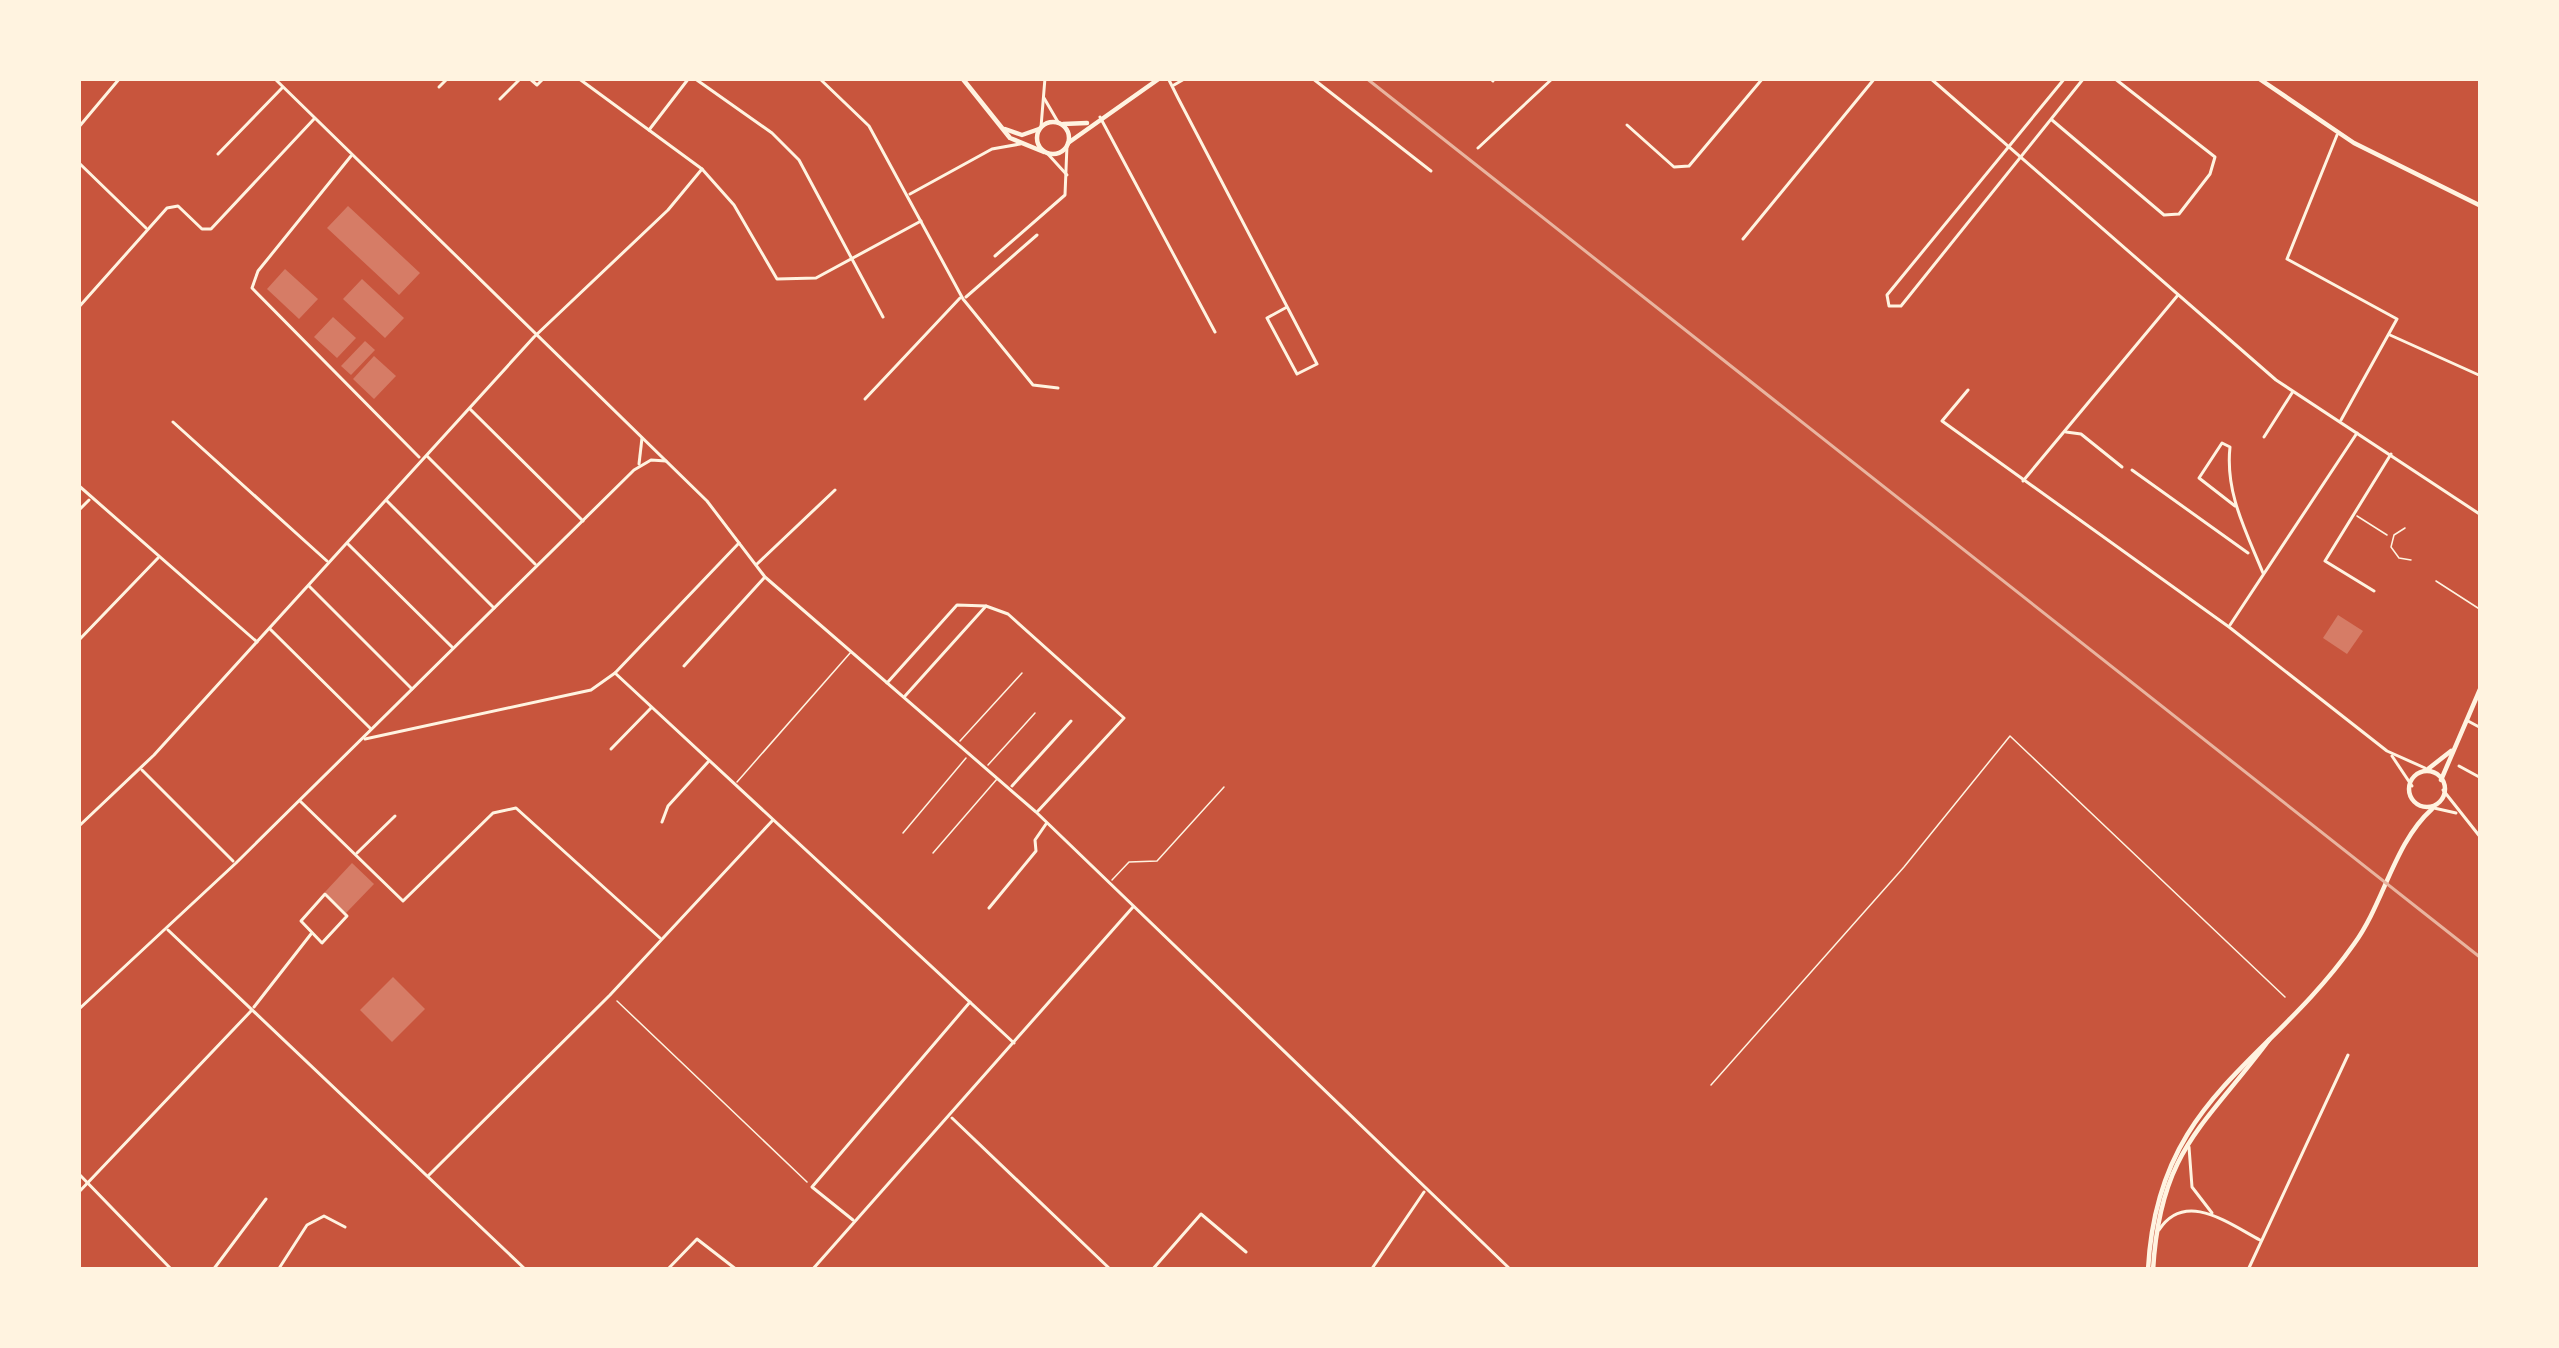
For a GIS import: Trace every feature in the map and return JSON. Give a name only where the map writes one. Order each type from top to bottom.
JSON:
[{"type":"street","points":[[78,128],[120,78]]},
{"type":"street","points":[[274,78],[667,462],[740,542],[765,577],[1036,812],[1511,1270]]},
{"type":"street","points":[[439,87],[448,78]]},
{"type":"street","points":[[500,99],[521,78]]},
{"type":"street","points":[[529,78],[536,85],[544,78]]},
{"type":"street","points":[[578,78],[702,170],[734,206],[777,279],[811,280],[921,221]]},
{"type":"street","points":[[648,131],[692,78],[772,133],[800,160],[883,316]]},
{"type":"street","points":[[819,78],[869,126],[962,298],[1031,383],[1058,388]]},
{"type":"street","points":[[962,78],[1021,144],[1058,154],[1096,119],[1164,78],[1172,86],[1317,364],[1297,374],[1267,318],[1287,307]]},
{"type":"street","points":[[1046,78],[1037,140],[1063,166],[1070,182]]},
{"type":"street","points":[[1172,86],[1186,78]]},
{"type":"street","points":[[1312,78],[1431,171]]},
{"type":"street","points":[[1478,148],[1553,78]]},
{"type":"street","points":[[1627,124],[1674,167],[1689,166],[1763,78]]},
{"type":"street","points":[[1743,238],[1875,78]]},
{"type":"street","points":[[1930,78],[2293,392],[2481,515]]},
{"type":"street","points":[[1941,87],[1947,78]]},
{"type":"street","points":[[2065,78],[1887,296],[1889,306],[1901,306],[2084,78]]},
{"type":"street","points":[[2050,119],[2169,216],[2188,203],[2210,175],[2216,157],[2114,78]]},
{"type":"street","points":[[2258,78],[2338,133],[2481,206]]},
{"type":"street","points":[[218,154],[283,87]]},
{"type":"street","points":[[995,256],[1061,201],[1070,182],[1068,144],[1043,90]]},
{"type":"street","points":[[78,308],[174,205],[202,229],[211,229],[315,118]]},
{"type":"street","points":[[1003,128],[1018,135],[1096,119]]},
{"type":"street","points":[[1096,119],[1215,332]]},
{"type":"street","points":[[992,149],[1003,128]]},
{"type":"street","points":[[2338,133],[2288,260],[2397,319],[2340,422]]},
{"type":"street","points":[[908,195],[992,149],[1021,144]]},
{"type":"street","points":[[352,154],[253,281],[258,298],[537,566]]},
{"type":"street","points":[[78,162],[148,230]]},
{"type":"street","points":[[78,826],[140,769],[537,334],[664,214],[702,170]]},
{"type":"street","points":[[865,399],[962,298],[1037,236]]},
{"type":"street","points":[[1006,246],[1013,256]]},
{"type":"street","points":[[2022,483],[2178,295]]},
{"type":"street","points":[[2388,334],[2481,376]]},
{"type":"street","points":[[1968,390],[1942,421],[2022,483],[2229,627],[2387,751],[2426,768],[2481,838]]},
{"type":"street","points":[[2264,437],[2293,392]]},
{"type":"street","points":[[469,408],[583,520]]},
{"type":"street","points":[[173,422],[328,562]]},
{"type":"street","points":[[2064,432],[2081,434],[2122,467]]},
{"type":"street","points":[[2229,627],[2358,432]]},
{"type":"street","points":[[634,470],[644,452],[640,435]]},
{"type":"street","points":[[2235,506],[2199,478],[2222,442],[2230,447],[2228,472],[2235,506],[2264,574]]},
{"type":"street","points":[[2374,592],[2324,561],[2391,454]]},
{"type":"street","points":[[78,1010],[236,863],[634,470],[651,460],[667,462]]},
{"type":"street","points":[[2132,470],[2248,553]]},
{"type":"street","points":[[78,485],[256,641]]},
{"type":"street","points":[[755,566],[835,490]]},
{"type":"street","points":[[78,511],[92,497]]},
{"type":"street","points":[[386,500],[494,608]]},
{"type":"street","points":[[2236,545],[2249,541]]},
{"type":"street","points":[[347,542],[453,649]]},
{"type":"street","points":[[361,740],[582,693],[615,673],[740,542]]},
{"type":"street","points":[[78,641],[160,557]]},
{"type":"street","points":[[684,666],[765,577]]},
{"type":"street","points":[[308,585],[412,689]]},
{"type":"street","points":[[887,683],[953,608],[986,605],[1008,614],[1124,718],[1036,812]]},
{"type":"street","points":[[904,698],[986,605]]},
{"type":"street","points":[[269,628],[371,730]]},
{"type":"street","points":[[615,673],[1014,1043]]},
{"type":"street","points":[[2151,1270],[2155,1212],[2181,1142],[2217,1090],[2336,968],[2366,925],[2414,827],[2433,808],[2481,687]]},
{"type":"street","points":[[610,749],[652,707]]},
{"type":"street","points":[[1010,789],[1071,721]]},
{"type":"street","points":[[2466,721],[2481,728]]},
{"type":"street","points":[[377,724],[395,733]]},
{"type":"street","points":[[2412,786],[2413,776],[2454,747]]},
{"type":"street","points":[[2387,751],[2412,786],[2414,827]]},
{"type":"street","points":[[662,822],[668,806],[709,761]]},
{"type":"street","points":[[2458,766],[2481,778]]},
{"type":"street","points":[[140,769],[236,863]]},
{"type":"street","points":[[2416,798],[2462,818]]},
{"type":"street","points":[[299,800],[403,901],[493,813],[513,807],[662,939]]},
{"type":"street","points":[[355,854],[395,816]]},
{"type":"street","points":[[428,1176],[610,995],[772,820]]},
{"type":"street","points":[[989,908],[1036,851],[1035,839],[1047,823]]},
{"type":"street","points":[[325,894],[347,916],[322,943],[312,933],[301,921],[325,894]]},
{"type":"street","points":[[812,1270],[1133,907]]},
{"type":"street","points":[[167,929],[526,1270]]},
{"type":"street","points":[[78,1193],[252,1010],[312,933]]},
{"type":"street","points":[[855,1222],[812,1187],[970,1002]]},
{"type":"street","points":[[2151,1270],[2170,1181],[2192,1135],[2276,1031]]},
{"type":"street","points":[[2248,1270],[2348,1055]]},
{"type":"street","points":[[950,1117],[1111,1270]]},
{"type":"street","points":[[2192,1135],[2192,1187],[2218,1218]]},
{"type":"street","points":[[78,1172],[172,1270]]},
{"type":"street","points":[[1371,1270],[1426,1190]]},
{"type":"street","points":[[213,1270],[266,1199]]},
{"type":"street","points":[[2156,1238],[2166,1219],[2179,1211],[2218,1218],[2261,1240]]},
{"type":"street","points":[[1153,1270],[1201,1214],[1246,1252]]},
{"type":"street","points":[[278,1270],[310,1222],[324,1216],[345,1227]]},
{"type":"street","points":[[667,1270],[698,1239],[737,1270]]},
{"type":"lane","points":[[2354,514],[2387,536]]},
{"type":"lane","points":[[2436,581],[2481,610]]},
{"type":"lane","points":[[734,784],[851,652]]},
{"type":"lane","points":[[957,744],[1022,673]]},
{"type":"lane","points":[[986,768],[1036,713]]},
{"type":"lane","points":[[903,833],[970,754]]},
{"type":"lane","points":[[933,853],[998,778]]},
{"type":"lane","points":[[1109,883],[1129,862],[1157,861],[1224,787]]},
{"type":"path","points":[[2405,528],[2394,535],[2392,548],[2399,558],[2411,560]]},
{"type":"path","points":[[1711,1085],[1908,862],[2010,736],[2284,997]]},
{"type":"path","points":[[610,995],[812,1187]]},
{"type":"building","points":[[348,206],[420,273],[399,295],[327,228]]},
{"type":"building","points":[[285,269],[318,299],[299,319],[267,289]]},
{"type":"building","points":[[362,279],[404,318],[385,338],[343,299]]},
{"type":"building","points":[[333,317],[356,338],[337,358],[314,337]]},
{"type":"building","points":[[365,341],[375,350],[351,375],[341,366]]},
{"type":"building","points":[[374,356],[396,376],[374,399],[353,379]]},
{"type":"building","points":[[2338,615],[2363,631],[2347,654],[2323,638]]},
{"type":"building","points":[[352,863],[374,884],[346,913],[325,892]]},
{"type":"building","points":[[393,977],[425,1009],[392,1042],[360,1010]]},
{"type":"railway","points":[[1366,78],[2481,958]]}]
